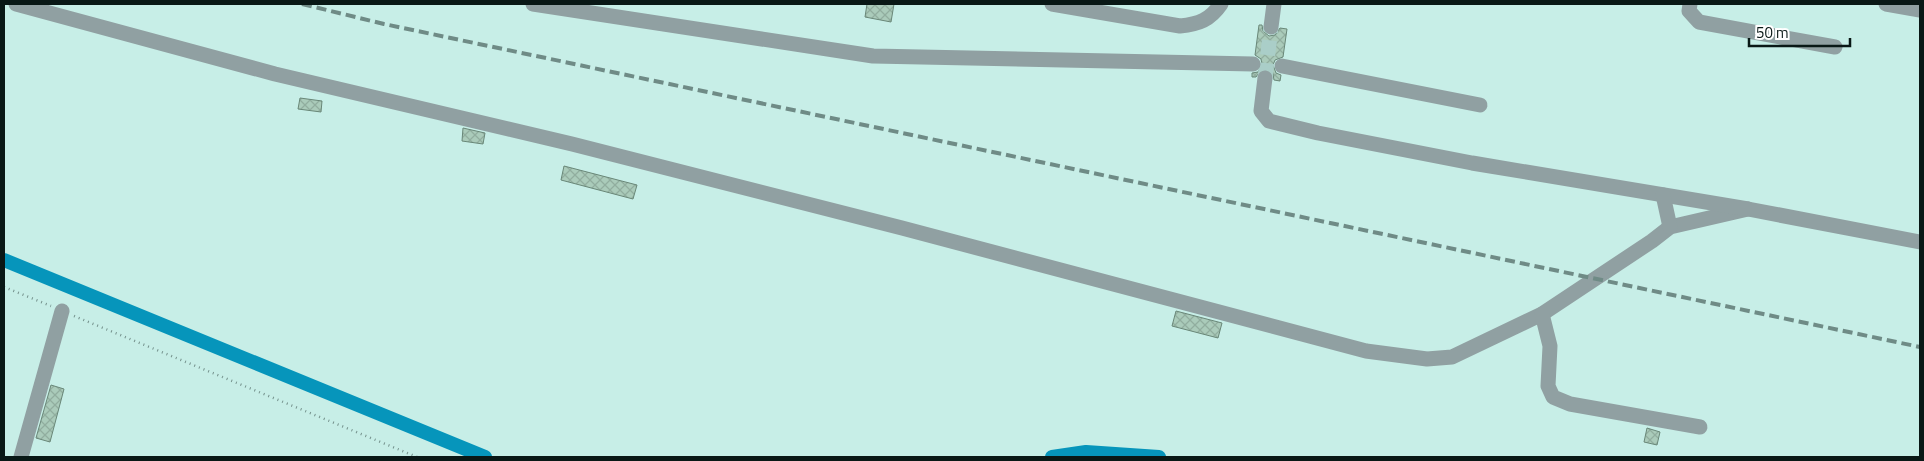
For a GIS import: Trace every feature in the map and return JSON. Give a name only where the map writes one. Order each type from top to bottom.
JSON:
[{"type":"street","points":[[16,4],[275,74],[572,144],[902,228],[1366,351],[1427,358],[1452,357],[1542,314],[1670,227],[1748,209]]},
{"type":"street","points":[[533,4],[873,56],[1254,64]]},
{"type":"street","points":[[1052,4],[1180,26],[1192,25],[1206,20],[1214,14],[1221,4]]},
{"type":"street","points":[[1271,27],[1274,4]]},
{"type":"street","points":[[1690,4],[1689,12],[1699,22],[1835,47]]},
{"type":"street","points":[[1886,4],[1920,10]]},
{"type":"street","points":[[1282,66],[1480,105]]},
{"type":"street","points":[[1264,78],[1261,111],[1269,121],[1318,133],[1472,163],[1748,209],[1920,242]]},
{"type":"street","points":[[1663,195],[1670,227]]},
{"type":"street","points":[[21,457],[62,311]]},
{"type":"street","points":[[1542,314],[1550,346],[1548,386],[1553,397],[1570,404],[1700,427]]},
{"type":"path","points":[[4,287],[417,457]]},
{"type":"building","points":[[867,4],[894,4],[891,22],[865,17]]},
{"type":"building","points":[[1259,25],[1262,25],[1263,31],[1269,36],[1275,35],[1280,28],[1287,29],[1283,57],[1275,60],[1273,65],[1276,73],[1281,75],[1280,81],[1274,80],[1273,74],[1267,69],[1261,70],[1256,77],[1252,77],[1252,73],[1258,72],[1262,65],[1261,59],[1255,55]]},
{"type":"building","points":[[300,98],[322,101],[321,112],[298,109]]},
{"type":"building","points":[[463,128],[485,133],[483,144],[462,141]]},
{"type":"building","points":[[564,166],[637,185],[633,199],[561,180]]},
{"type":"building","points":[[1176,311],[1222,323],[1218,338],[1172,326]]},
{"type":"building","points":[[51,385],[64,389],[50,442],[36,438]]},
{"type":"building","points":[[1647,428],[1660,432],[1657,445],[1644,442]]},
{"type":"waterway","points":[[4,260],[485,457]]},
{"type":"waterway","points":[[1052,457],[1086,452],[1159,457]]},
{"type":"tunnel","points":[[1265,78],[1271,27]]},
{"type":"railway","points":[[302,4],[384,24],[1920,347]]}]
